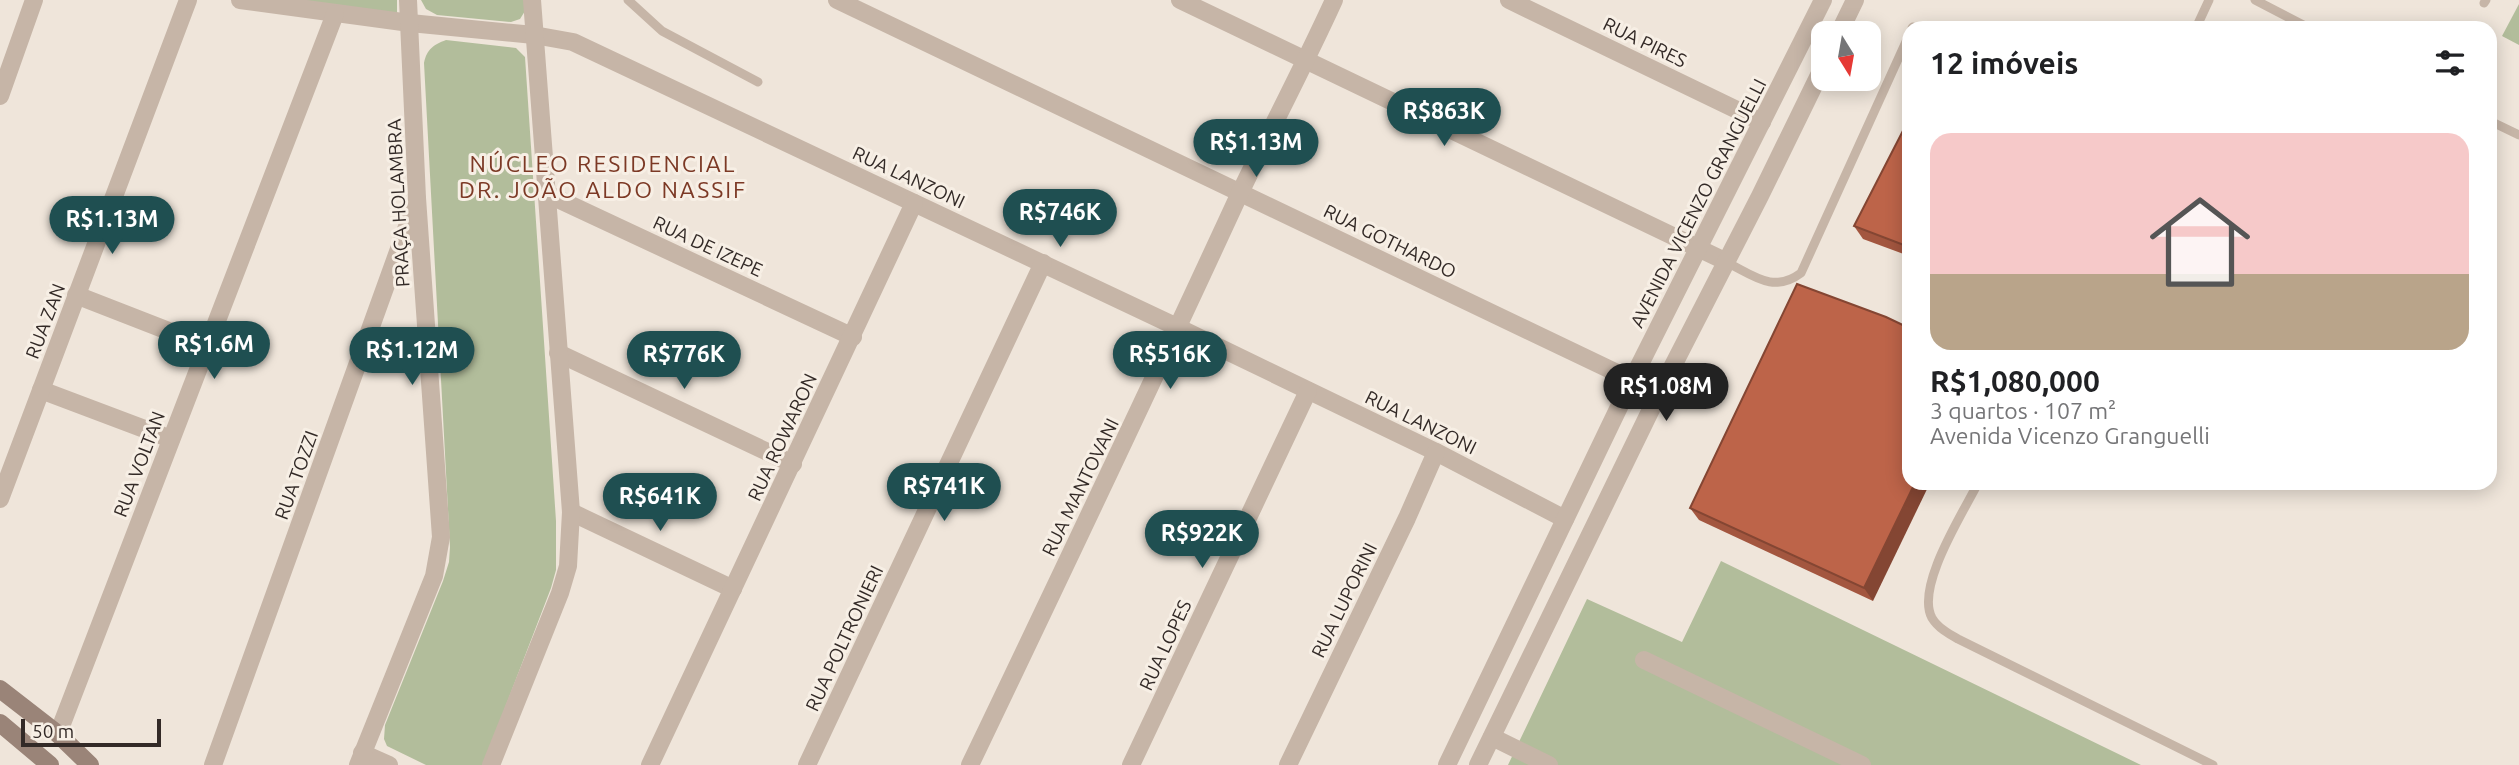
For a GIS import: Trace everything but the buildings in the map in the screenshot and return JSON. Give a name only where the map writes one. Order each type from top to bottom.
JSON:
[{"type":"main road","points":[[0,689],[58,734],[90,765]]},
{"type":"main road","points":[[0,723],[50,765]]},
{"type":"street","points":[[0,96],[34,0]]},
{"type":"street","name":"RUA ZAN","points":[[0,499],[187,0]]},
{"type":"street","name":"RUA LANZONI","points":[[240,0],[573,42],[1179,328],[1436,452],[1565,519]]},
{"type":"street","name":"PRAÇA HOLAMBRA","points":[[360,759],[439,558],[441,510],[417,198],[408,0]]},
{"type":"street","points":[[491,765],[561,593],[568,566],[570,512],[532,0]]},
{"type":"street","name":"RUA GOTHARDO","points":[[837,0],[1659,393]]},
{"type":"street","points":[[1180,0],[1725,261]]},
{"type":"street","name":"RUA MANTOVANI","points":[[970,765],[1334,0]]},
{"type":"street","name":"RUA PIRES","points":[[1509,0],[1762,122]]},
{"type":"street","name":"AVENIDA VICENZO GRANGUELLI","points":[[1447,765],[1632,380],[1823,0]]},
{"type":"street","points":[[1845,21],[1855,0]]},
{"type":"street","name":"RUA VOLTAN","points":[[58,734],[335,14]]},
{"type":"street","points":[[1478,765],[1659,393],[1811,91]]},
{"type":"street","name":"RUA DE IZEPE","points":[[545,193],[853,337]]},
{"type":"street","name":"RUA TOZZI","points":[[213,765],[417,198]]},
{"type":"street","name":"RUA ROWARON","points":[[650,765],[914,203]]},
{"type":"street","name":"RUA POLTRONIERI","points":[[807,765],[1043,263]]},
{"type":"street","points":[[76,295],[207,346]]},
{"type":"street","points":[[558,354],[793,464]]},
{"type":"street","points":[[41,390],[171,439]]},
{"type":"street","name":"RUA LOPES","points":[[1131,765],[1308,391]]},
{"type":"street","name":"RUA LUPORINI","points":[[1288,765],[1436,452]]},
{"type":"street","points":[[570,512],[733,589]]},
{"type":"street","points":[[1644,660],[1862,765]]},
{"type":"street","points":[[1492,737],[1549,765]]},
{"type":"street","points":[[360,759],[389,765]]},
{"type":"lane","points":[[628,0],[662,31],[758,82]]},
{"type":"lane","points":[[2199,21],[2209,0]]},
{"type":"lane","points":[[2255,0],[2296,21]]},
{"type":"lane","points":[[1725,261],[1770,284],[1789,282],[1801,273],[1902,52]]},
{"type":"lane","points":[[2497,124],[2519,135]]},
{"type":"lane","points":[[1975,490],[1941,558],[1930,587],[1928,603],[1933,619],[1944,631],[1958,639],[2213,765]]},
{"type":"green space","points":[[299,0],[397,0],[397,14]]},
{"type":"green space","points":[[421,0],[524,0],[525,11],[520,19],[511,22],[437,15],[426,9]]},
{"type":"green space","points":[[2519,4],[2519,45],[2502,36]]},
{"type":"green space","points":[[446,40],[516,48],[525,57],[556,521],[556,570],[551,588],[483,765],[426,765],[387,746],[384,739],[385,725],[449,562],[424,63],[431,48]]},
{"type":"green space","points":[[1721,561],[2141,765],[1508,765],[1587,599],[1682,642]]},
{"type":"district","name":"NÚCLEO RESIDENCIAL DR. JOÃO ALDO NASSIF","points":[[603,177]]}]
